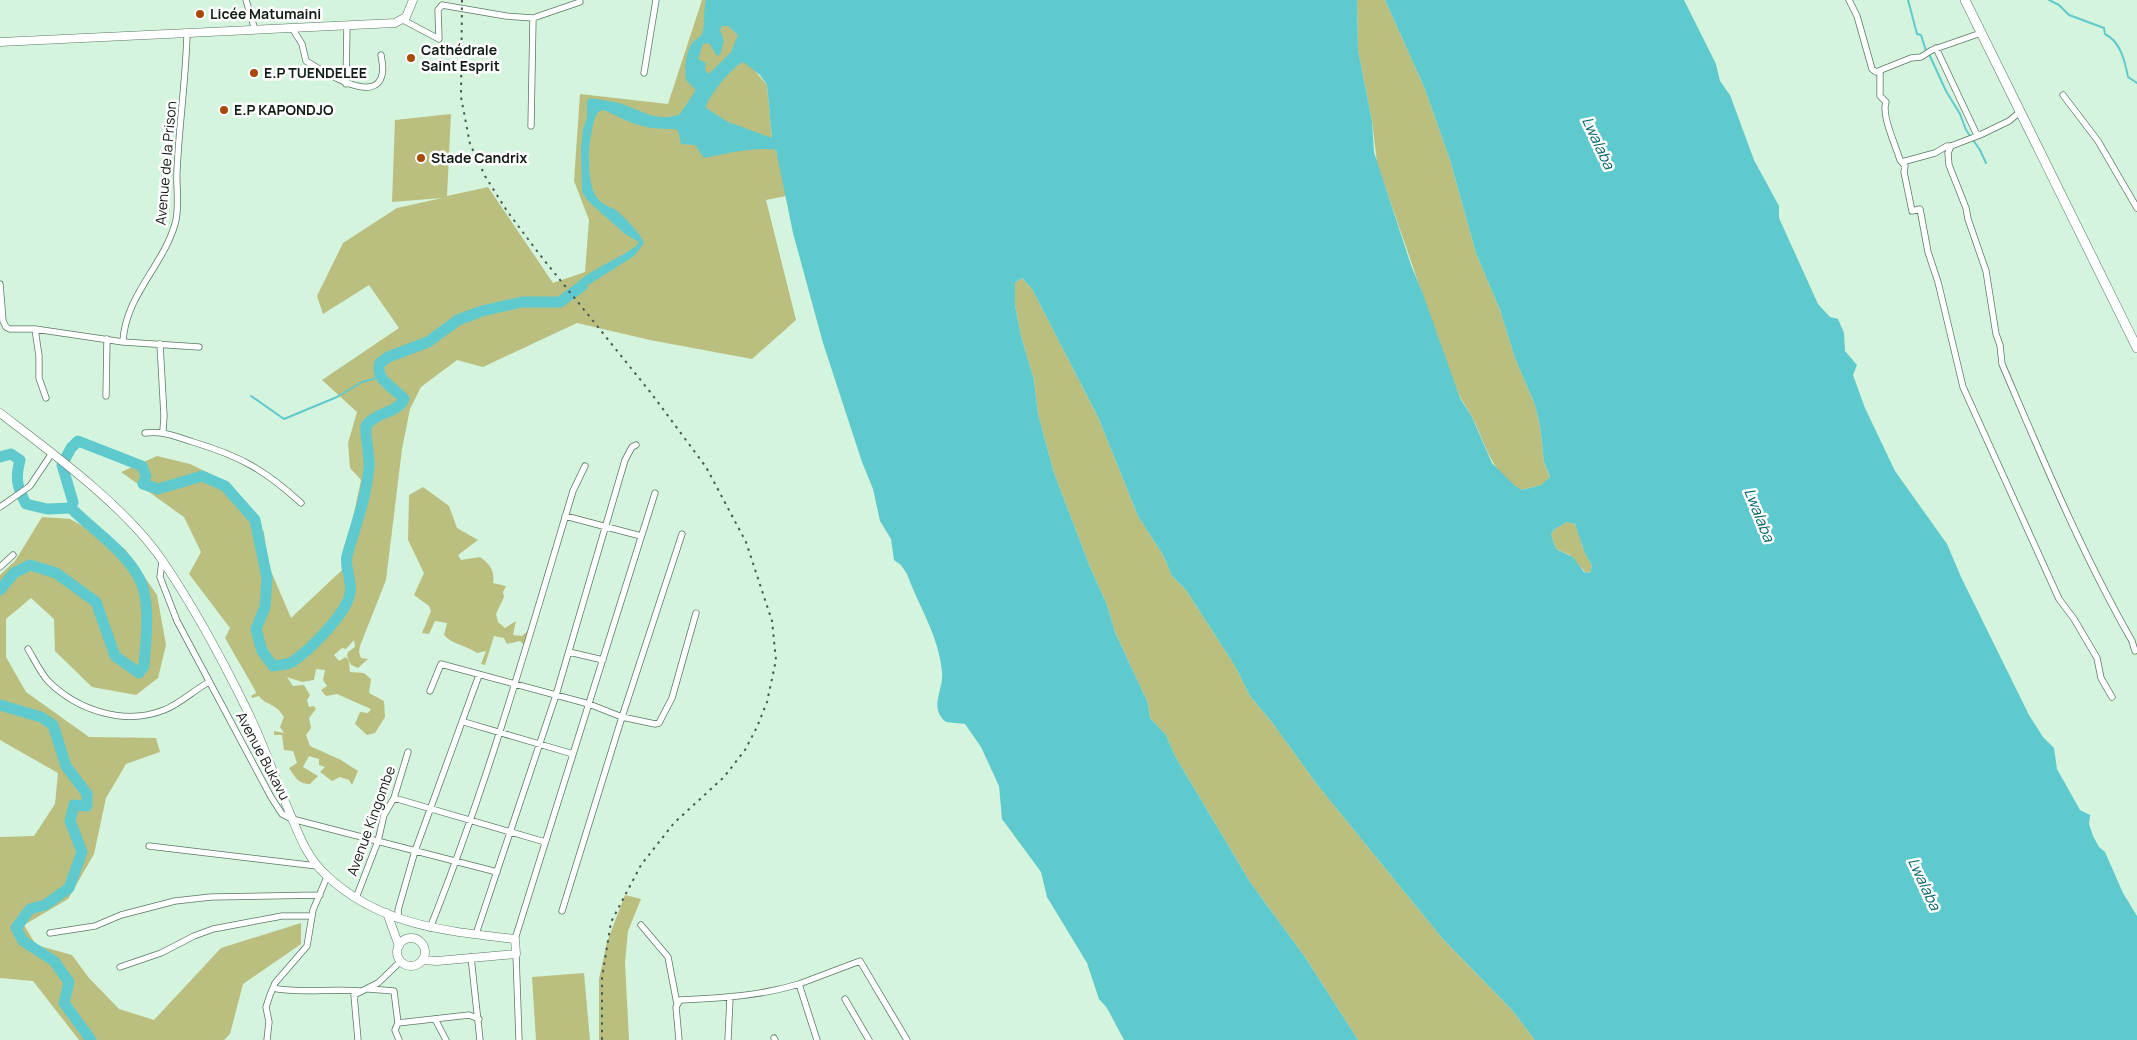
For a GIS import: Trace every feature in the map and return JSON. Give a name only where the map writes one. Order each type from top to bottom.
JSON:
[{"type":"main road","points":[[1965,0],[2137,348]]},
{"type":"street","points":[[246,0],[255,30]]},
{"type":"street","points":[[0,42],[395,23],[402,20],[410,11],[413,0]]},
{"type":"street","points":[[644,73],[656,0]]},
{"type":"street","points":[[1850,0],[1857,16],[1872,69],[1880,72]]},
{"type":"street","points":[[402,20],[439,39],[438,10],[442,6],[506,16],[533,18],[580,2]]},
{"type":"street","points":[[531,126],[533,18]]},
{"type":"street","points":[[346,84],[347,25]]},
{"type":"street","points":[[292,28],[302,44],[306,61],[346,84],[370,87],[378,83],[382,75],[381,55]]},
{"type":"street","name":"Avenue de la Prison","points":[[123,342],[128,312],[148,274],[168,245],[176,222],[177,170],[186,71],[186,33]]},
{"type":"street","points":[[1880,72],[1911,58],[1921,57],[1936,48],[1981,33]]},
{"type":"street","points":[[1936,48],[1973,129],[1976,134],[1980,135]]},
{"type":"street","points":[[1880,72],[1880,96],[1885,102],[1887,119],[1905,166],[1905,179],[1912,210],[1920,209],[1928,252],[1938,282],[1963,387],[2059,599],[2074,619],[2097,658],[2101,678],[2112,697]]},
{"type":"street","points":[[2063,94],[2098,141],[2137,208]]},
{"type":"street","points":[[1902,162],[1980,135],[2009,121],[2021,111]]},
{"type":"street","points":[[1951,146],[1948,153],[1949,165],[1966,208],[1986,272],[2002,364],[2049,476],[2094,572],[2132,641],[2135,652]]},
{"type":"street","points":[[0,284],[3,321],[6,327],[35,329],[123,342],[200,347]]},
{"type":"street","points":[[35,329],[39,356],[39,378],[46,398]]},
{"type":"street","points":[[106,396],[107,339]]},
{"type":"street","points":[[160,344],[164,416],[163,431]]},
{"type":"street","points":[[0,413],[53,454],[146,537],[196,615],[247,710],[302,843],[317,866],[327,877],[356,898],[407,922],[430,928],[515,939]]},
{"type":"street","points":[[144,433],[163,431],[232,454],[261,470],[300,503]]},
{"type":"street","points":[[476,934],[556,695],[625,460],[632,447],[636,445]]},
{"type":"street","points":[[0,507],[28,488],[53,454]]},
{"type":"street","points":[[418,941],[430,928],[455,861],[514,684],[573,491],[585,466]]},
{"type":"street","points":[[519,1040],[515,939],[655,493]]},
{"type":"street","points":[[565,516],[641,536]]},
{"type":"street","points":[[562,911],[622,717],[682,534]]},
{"type":"street","points":[[0,567],[13,555]]},
{"type":"street","name":"Avenue Bukavu","points":[[162,561],[160,577],[177,621],[270,797],[282,814],[292,819],[497,872]]},
{"type":"street","points":[[430,691],[440,664],[589,704],[622,717],[641,722],[659,723],[672,698],[696,613]]},
{"type":"street","points":[[28,649],[47,680],[61,692],[89,709],[117,715],[136,716],[164,710],[210,682]]},
{"type":"street","points":[[569,652],[603,660]]},
{"type":"street","points":[[398,919],[398,910],[415,850],[464,722],[479,675]]},
{"type":"street","points":[[464,722],[573,754]]},
{"type":"street","name":"Avenue Kingombe","points":[[356,898],[378,841],[384,815],[394,798],[408,752]]},
{"type":"street","points":[[394,798],[546,842]]},
{"type":"street","points":[[149,846],[272,863],[317,866]]},
{"type":"street","points":[[267,1040],[269,1022],[266,1007],[273,988],[306,946],[312,916],[327,877]]},
{"type":"street","points":[[50,933],[95,926],[121,915],[175,902],[240,896],[320,895]]},
{"type":"street","points":[[387,913],[399,946],[398,952],[401,961],[412,966],[422,960],[437,961],[516,954]]},
{"type":"street","points":[[120,967],[161,953],[194,936],[213,929],[282,916],[312,916]]},
{"type":"street","points":[[407,922],[425,951],[422,960]]},
{"type":"street","points":[[641,925],[668,957],[677,1004],[680,1040]]},
{"type":"street","points":[[399,946],[406,940],[418,941]]},
{"type":"street","points":[[471,957],[480,1040]]},
{"type":"street","points":[[273,988],[283,990],[337,989],[360,991],[378,983],[401,961]]},
{"type":"street","points":[[677,1004],[680,1000],[730,998],[776,991],[799,984],[831,970],[861,962],[907,1040]]},
{"type":"street","points":[[799,984],[817,1040]]},
{"type":"street","points":[[367,989],[394,991],[398,1023],[395,1030],[399,1040]]},
{"type":"street","points":[[358,1040],[353,997],[360,991]]},
{"type":"street","points":[[728,1040],[730,998]]},
{"type":"street","points":[[845,999],[869,1040]]},
{"type":"street","points":[[398,1023],[469,1015],[479,1019]]},
{"type":"street","points":[[435,1019],[446,1040]]},
{"type":"green space","points":[[702,0],[747,0],[755,71],[767,85],[772,138],[781,167],[786,196],[766,200],[796,320],[752,359],[650,340],[577,323],[483,367],[457,360],[421,387],[410,409],[402,449],[386,580],[360,646],[361,658],[368,659],[358,668],[351,665],[347,656],[348,652],[355,647],[354,640],[346,649],[342,648],[334,655],[339,661],[346,657],[349,661],[350,672],[364,673],[371,679],[369,693],[384,701],[385,717],[375,733],[367,735],[355,724],[360,712],[368,713],[371,709],[337,694],[326,696],[321,690],[327,686],[323,680],[325,670],[316,669],[314,680],[302,682],[287,677],[293,686],[304,685],[310,695],[307,700],[309,707],[314,706],[316,709],[309,718],[311,728],[306,735],[310,746],[341,760],[358,771],[352,785],[349,780],[340,777],[332,781],[320,772],[325,767],[319,765],[319,759],[309,756],[303,767],[318,776],[310,784],[302,783],[289,768],[297,763],[293,751],[284,750],[282,735],[274,735],[274,731],[284,733],[280,727],[284,717],[274,706],[259,696],[252,698],[251,696],[256,693],[255,690],[225,638],[230,628],[189,574],[201,552],[184,517],[121,472],[157,456],[190,464],[223,480],[264,532],[268,564],[291,618],[342,570],[361,480],[350,468],[348,443],[357,412],[322,380],[399,328],[369,285],[323,314],[317,296],[343,243],[397,208],[442,198],[392,202],[395,120],[451,114],[447,196],[488,187],[553,283],[585,272],[589,220],[574,181],[580,94],[668,104]]},
{"type":"green space","points":[[1357,0],[1385,0],[1425,89],[1450,160],[1476,253],[1500,310],[1515,358],[1535,405],[1540,426],[1544,462],[1550,478],[1541,485],[1522,490],[1504,477],[1491,458],[1472,417],[1453,383],[1377,163],[1372,121],[1358,50]]},
{"type":"green space","points":[[1022,278],[1032,289],[1098,417],[1138,516],[1163,555],[1172,576],[1186,590],[1235,666],[1250,696],[1271,721],[1319,787],[1442,938],[1512,1010],[1535,1040],[1358,1040],[1305,957],[1250,882],[1175,756],[1166,735],[1150,718],[1148,703],[1115,632],[1107,605],[1090,567],[1054,473],[1038,414],[1034,380],[1021,336],[1015,305],[1015,283]]},
{"type":"green space","points":[[423,487],[449,506],[457,528],[478,540],[458,555],[461,560],[480,557],[491,568],[493,583],[506,586],[503,592],[504,597],[496,614],[498,622],[505,628],[516,621],[513,635],[522,636],[528,631],[524,645],[520,641],[507,644],[504,638],[494,636],[485,665],[481,664],[486,651],[477,653],[451,641],[444,635],[447,623],[435,621],[429,634],[422,633],[431,611],[429,606],[414,595],[424,573],[408,540],[409,495]]},
{"type":"green space","points":[[42,517],[70,519],[125,549],[157,595],[166,645],[158,678],[136,695],[92,687],[55,651],[54,619],[31,598],[6,619],[6,657],[26,692],[89,737],[156,738],[160,752],[126,764],[106,798],[94,854],[68,899],[24,925],[36,945],[72,955],[89,978],[119,1009],[154,1020],[221,948],[301,923],[301,944],[243,984],[230,1034],[224,1040],[79,1040],[33,981],[0,978],[0,837],[34,836],[55,804],[58,773],[0,740],[0,575],[15,561]]},
{"type":"green space","points":[[1567,522],[1572,522],[1578,528],[1582,546],[1592,566],[1590,573],[1585,572],[1570,555],[1556,549],[1551,534],[1555,529]]},
{"type":"green space","points":[[625,895],[641,899],[628,931],[625,962],[629,1040],[599,1040],[599,979],[607,942]]},
{"type":"green space","points":[[584,973],[590,1040],[536,1040],[532,977]]},
{"type":"water","name":"Lwalaba","points":[[706,0],[1357,0],[1358,50],[1372,121],[1374,152],[1411,265],[1460,398],[1472,417],[1492,463],[1515,486],[1522,490],[1541,485],[1550,477],[1544,462],[1540,426],[1535,405],[1515,358],[1500,310],[1476,253],[1450,160],[1425,89],[1385,0],[1684,0],[1716,64],[1720,81],[1730,95],[1754,160],[1779,206],[1779,218],[1818,304],[1830,317],[1838,319],[1844,333],[1845,351],[1857,365],[1853,375],[1865,408],[1895,471],[1947,544],[1961,577],[2029,715],[2043,737],[2054,748],[2057,769],[2080,810],[2090,815],[2089,824],[2093,836],[2099,847],[2105,852],[2123,893],[2137,916],[2137,1040],[1535,1040],[1512,1010],[1442,938],[1319,787],[1271,721],[1250,696],[1235,666],[1186,590],[1172,576],[1163,555],[1138,516],[1098,417],[1032,289],[1022,278],[1015,283],[1015,305],[1021,336],[1034,380],[1038,414],[1054,473],[1090,567],[1107,605],[1115,632],[1148,703],[1150,718],[1166,735],[1175,756],[1250,882],[1305,957],[1358,1040],[1124,1040],[1107,1008],[1099,999],[1087,963],[1047,897],[1041,872],[1002,819],[999,786],[981,747],[965,724],[946,722],[938,711],[937,705],[942,672],[937,646],[907,574],[901,565],[894,560],[891,539],[880,521],[873,489],[862,462],[823,343],[793,233],[776,150],[750,150],[704,158],[695,145],[681,144],[678,131],[675,129],[645,127],[604,110],[598,112],[592,130],[589,156],[589,169],[594,192],[601,202],[617,211],[626,220],[640,235],[644,243],[634,256],[571,296],[578,282],[584,277],[630,250],[639,242],[625,234],[588,201],[582,192],[581,148],[583,129],[587,118],[587,101],[590,98],[614,102],[658,117],[680,114],[696,90],[686,80],[685,66],[691,45],[700,36],[704,27]],"holes":[[[722,26],[728,26],[738,35],[731,52],[709,74],[705,70],[706,63],[698,59],[703,44],[709,43],[717,56],[720,55],[724,41],[720,30]],[[743,62],[760,75],[767,85],[772,138],[728,122],[706,108],[715,91]],[[1567,522],[1575,524],[1584,551],[1592,566],[1590,573],[1584,572],[1573,557],[1556,549],[1551,534],[1555,529]]]},
{"type":"waterway","points":[[1908,0],[1917,34],[1921,35],[1926,51]]},
{"type":"waterway","points":[[2049,0],[2059,5],[2069,15],[2104,28],[2105,34],[2119,47],[2128,77],[2137,83]]},
{"type":"waterway","points":[[1929,54],[1946,91],[1960,114],[1966,130],[1980,150],[1986,163]]},
{"type":"waterway","points":[[0,457],[11,454],[20,460],[18,482],[26,504],[47,509],[71,508],[73,502],[62,465],[71,448],[78,441],[142,466],[146,476],[143,484],[158,489],[202,476],[225,486],[255,520],[267,578],[265,607],[256,629],[262,651],[273,666],[288,664],[317,641],[334,622],[350,594],[351,589],[346,561],[368,479],[369,457],[366,426],[370,421],[397,407],[404,399],[383,379],[379,369],[380,363],[388,357],[428,342],[458,320],[482,311],[522,302],[560,302],[582,286]]},
{"type":"waterway","points":[[251,396],[284,419],[337,397],[362,382],[381,377]]},
{"type":"waterway","points":[[0,590],[14,573],[30,565],[56,573],[96,602],[115,656],[139,673],[144,666],[146,633],[146,609],[143,587],[133,568],[125,558],[71,508]]},
{"type":"waterway","points":[[0,705],[41,717],[53,725],[66,766],[87,794],[87,806],[74,805],[70,821],[82,852],[69,888],[45,905],[30,909],[16,928],[23,941],[54,961],[69,982],[64,1003],[91,1040]]},
{"type":"railway","points":[[462,0],[461,97],[470,144],[485,176],[507,211],[540,255],[651,393],[706,467],[746,542],[772,621],[776,660],[767,702],[745,750],[724,777],[674,823],[641,865],[611,922],[602,978],[602,1040]]},
{"type":"place","name":"Licée Matumaini","points":[[200,14]]},
{"type":"place","name":"Cathédrale Saint Esprit","points":[[411,58]]},
{"type":"place","name":"E.P TUENDELEE","points":[[254,73]]},
{"type":"place","name":"E.P KAPONDJO","points":[[224,110]]},
{"type":"place","name":"Stade Candrix","points":[[421,158]]}]
